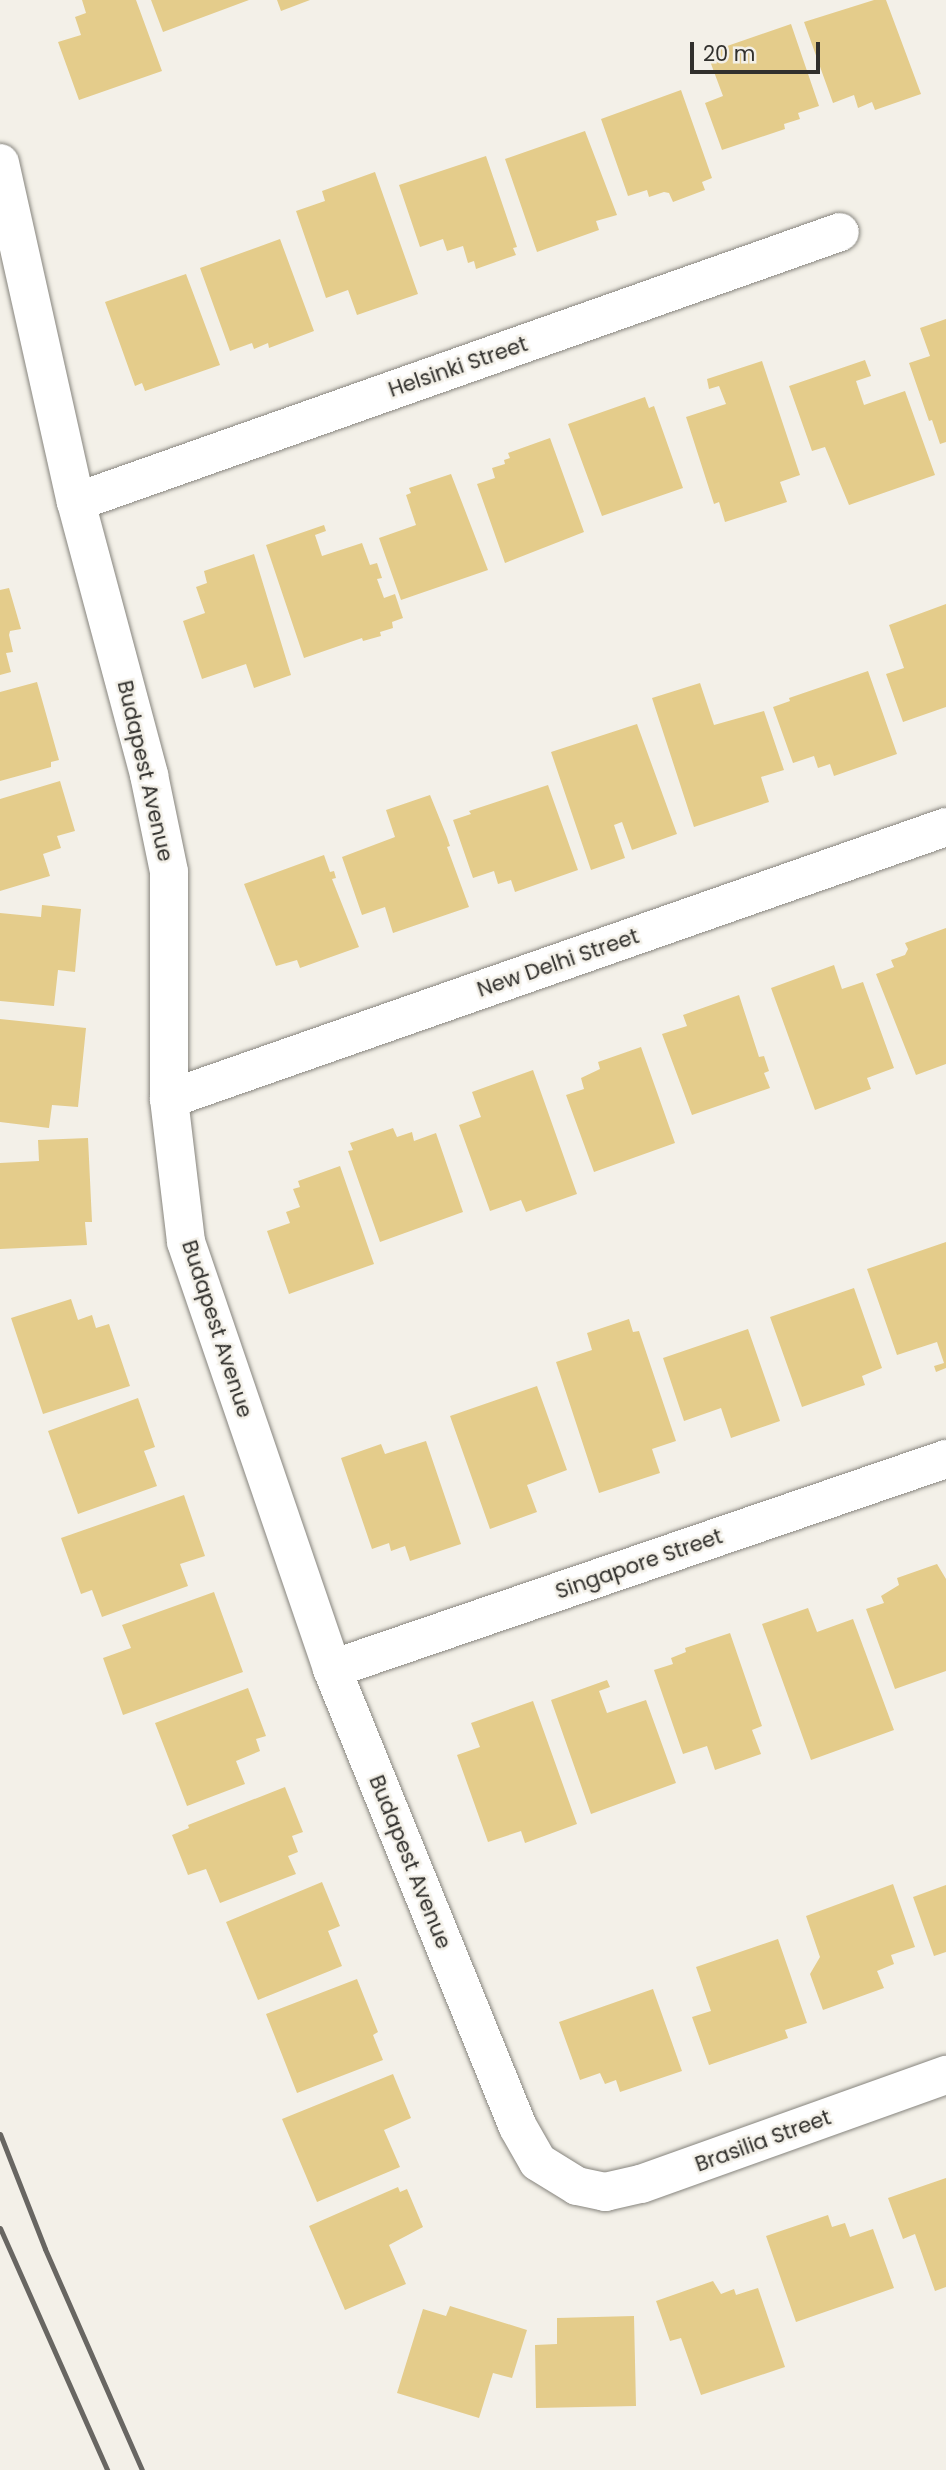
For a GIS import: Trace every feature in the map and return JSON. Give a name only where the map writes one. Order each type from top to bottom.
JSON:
[{"type":"street","name":"Budapest Avenue","points":[[0,163],[76,502],[149,775],[169,872],[169,1099],[186,1242],[332,1669],[518,2127],[538,2162],[577,2186]]},
{"type":"street","name":"Helsinki Street","points":[[76,502],[840,232]]},
{"type":"street","name":"New Delhi Street","points":[[169,1099],[946,827]]},
{"type":"street","name":"Singapore Street","points":[[332,1669],[946,1459]]},
{"type":"street","name":"Brasilia Street","points":[[577,2186],[605,2192],[640,2184],[946,2075]]},
{"type":"building","points":[[82,0],[136,0],[162,71],[79,100],[58,42],[81,35],[75,17],[86,13]]},
{"type":"building","points":[[151,0],[249,0],[163,32]]},
{"type":"building","points":[[277,0],[310,0],[281,11]]},
{"type":"building","points":[[874,0],[886,0],[921,94],[875,110],[872,102],[858,108],[854,95],[833,103],[804,22]]},
{"type":"building","points":[[791,24],[819,106],[798,113],[800,119],[784,124],[785,129],[722,150],[705,103],[723,96],[707,53]]},
{"type":"building","points":[[681,90],[712,178],[702,182],[705,190],[673,202],[669,193],[664,192],[649,197],[647,190],[628,196],[601,119]]},
{"type":"building","points":[[585,131],[617,215],[596,221],[599,230],[537,252],[505,159]]},
{"type":"building","points":[[486,156],[517,247],[513,248],[516,255],[476,269],[474,261],[468,263],[463,246],[447,251],[443,239],[420,247],[399,185]]},
{"type":"building","points":[[375,172],[418,294],[357,315],[348,290],[326,298],[296,211],[325,201],[322,191]]},
{"type":"building","points":[[280,239],[314,331],[269,348],[268,343],[254,349],[252,343],[230,351],[200,268]]},
{"type":"building","points":[[186,274],[220,365],[145,391],[142,383],[135,386],[105,302]]},
{"type":"building","points":[[946,319],[946,442],[940,444],[909,363],[930,356],[920,328]]},
{"type":"building","points":[[865,360],[871,376],[856,381],[864,405],[905,391],[935,475],[849,505],[825,447],[812,451],[789,386]]},
{"type":"building","points":[[762,361],[800,475],[780,482],[787,502],[725,522],[719,502],[714,504],[686,417],[726,404],[719,386],[709,389],[707,379]]},
{"type":"building","points":[[645,397],[649,408],[654,406],[683,488],[602,516],[568,424]]},
{"type":"building","points":[[550,438],[584,532],[505,563],[477,484],[495,478],[492,468],[505,464],[504,460],[510,458],[508,453]]},
{"type":"building","points":[[451,474],[488,570],[401,600],[379,538],[416,525],[406,495],[411,493],[409,488]]},
{"type":"building","points":[[324,525],[326,531],[315,535],[322,556],[362,543],[370,565],[377,563],[382,578],[377,579],[384,598],[395,594],[403,618],[392,622],[393,628],[380,632],[381,636],[363,641],[362,638],[304,658],[266,545]]},
{"type":"building","points":[[254,554],[291,675],[254,688],[246,664],[202,679],[183,621],[205,613],[196,587],[207,583],[204,571]]},
{"type":"building","points":[[9,588],[21,629],[10,631],[13,652],[6,653],[11,672],[0,675],[0,590]]},
{"type":"building","points":[[946,604],[946,707],[903,722],[886,674],[904,668],[889,625]]},
{"type":"building","points":[[868,671],[897,754],[834,776],[830,764],[818,768],[814,756],[793,763],[773,707],[790,701],[789,698]]},
{"type":"building","points":[[37,682],[59,760],[51,762],[51,767],[0,781],[0,692]]},
{"type":"building","points":[[700,683],[714,725],[764,711],[784,770],[761,777],[769,802],[694,827],[652,698]]},
{"type":"building","points":[[637,724],[677,834],[632,850],[622,822],[614,825],[625,858],[591,870],[551,752]]},
{"type":"building","points":[[60,781],[75,831],[57,836],[61,848],[43,854],[50,876],[0,891],[0,799]]},
{"type":"building","points":[[548,785],[578,870],[515,892],[511,880],[498,884],[494,871],[473,878],[453,820],[471,814],[469,811]]},
{"type":"building","points":[[430,795],[447,837],[450,846],[447,847],[469,907],[393,933],[385,907],[362,915],[342,857],[395,837],[386,810]]},
{"type":"building","points":[[324,855],[330,872],[334,871],[336,878],[332,879],[359,947],[300,968],[297,960],[276,966],[244,884]]},
{"type":"building","points":[[42,905],[81,909],[75,972],[58,970],[54,1006],[0,1001],[0,913],[41,917]]},
{"type":"building","points":[[946,928],[946,1064],[916,1075],[876,974],[894,967],[891,960],[905,955],[908,949],[905,943]]},
{"type":"building","points":[[834,965],[842,989],[863,982],[894,1068],[867,1078],[871,1089],[815,1110],[771,988]]},
{"type":"building","points":[[739,995],[759,1057],[764,1056],[769,1071],[764,1073],[770,1088],[692,1115],[662,1034],[687,1026],[683,1015]]},
{"type":"building","points":[[0,1019],[86,1028],[78,1107],[52,1105],[49,1128],[0,1122]]},
{"type":"building","points":[[641,1047],[675,1143],[594,1172],[566,1095],[584,1089],[581,1078],[600,1069],[598,1062]]},
{"type":"building","points":[[533,1070],[577,1194],[526,1212],[521,1200],[490,1211],[459,1125],[481,1117],[472,1092]]},
{"type":"building","points":[[393,1128],[397,1137],[412,1132],[414,1141],[436,1133],[463,1212],[380,1242],[348,1151],[353,1150],[350,1143]]},
{"type":"building","points":[[88,1138],[92,1222],[85,1222],[87,1245],[0,1249],[0,1163],[39,1161],[38,1140]]},
{"type":"building","points":[[340,1166],[374,1264],[289,1294],[267,1231],[290,1223],[286,1212],[300,1207],[293,1189],[300,1187],[298,1181]]},
{"type":"building","points":[[946,1242],[946,1368],[936,1372],[934,1366],[944,1363],[937,1342],[897,1355],[867,1269]]},
{"type":"building","points":[[854,1288],[882,1368],[862,1376],[865,1385],[802,1407],[770,1317]]},
{"type":"building","points":[[71,1299],[78,1320],[92,1315],[96,1328],[109,1324],[130,1386],[43,1414],[11,1318]]},
{"type":"building","points":[[629,1319],[633,1332],[639,1331],[676,1441],[652,1449],[660,1473],[599,1493],[556,1362],[592,1350],[587,1333]]},
{"type":"building","points":[[748,1329],[780,1421],[731,1438],[721,1408],[684,1421],[663,1358]]},
{"type":"building","points":[[537,1386],[567,1470],[527,1485],[537,1512],[490,1529],[450,1416]]},
{"type":"building","points":[[138,1398],[155,1447],[144,1451],[157,1486],[78,1514],[48,1431]]},
{"type":"building","points":[[426,1441],[461,1544],[410,1561],[405,1546],[391,1551],[389,1543],[372,1549],[341,1458],[381,1444],[385,1454]]},
{"type":"building","points":[[184,1495],[205,1556],[180,1564],[188,1586],[102,1617],[92,1590],[81,1594],[61,1538]]},
{"type":"building","points":[[937,1564],[946,1579],[946,1671],[895,1689],[866,1609],[884,1603],[881,1596],[899,1585],[897,1578]]},
{"type":"building","points":[[214,1592],[243,1672],[123,1715],[103,1658],[131,1648],[122,1625]]},
{"type":"building","points":[[808,1608],[817,1632],[853,1619],[894,1730],[811,1760],[762,1624]]},
{"type":"building","points":[[730,1633],[762,1726],[752,1730],[761,1754],[715,1770],[707,1746],[683,1754],[654,1670],[673,1664],[671,1658],[686,1652],[685,1648]]},
{"type":"building","points":[[607,1680],[610,1687],[599,1691],[607,1713],[646,1700],[676,1783],[591,1814],[551,1700]]},
{"type":"building","points":[[248,1688],[266,1736],[256,1739],[260,1751],[236,1761],[245,1784],[187,1806],[155,1723]]},
{"type":"building","points":[[533,1701],[577,1824],[525,1843],[521,1831],[488,1842],[457,1755],[480,1747],[471,1723]]},
{"type":"building","points":[[285,1787],[303,1832],[292,1836],[298,1852],[288,1856],[296,1874],[220,1903],[206,1869],[188,1875],[172,1835],[189,1828],[188,1825]]},
{"type":"building","points":[[322,1882],[340,1926],[328,1931],[342,1966],[258,2000],[226,1922]]},
{"type":"building","points":[[893,1884],[915,1947],[891,1955],[894,1964],[877,1971],[884,1988],[823,2010],[810,1974],[820,1957],[806,1916]]},
{"type":"building","points":[[946,1885],[946,1952],[934,1956],[913,1897]]},
{"type":"building","points":[[778,1939],[807,2023],[785,2030],[788,2038],[709,2065],[692,2017],[711,2011],[696,1967]]},
{"type":"building","points":[[357,1979],[378,2032],[373,2035],[383,2060],[297,2093],[266,2014]]},
{"type":"building","points":[[653,1989],[682,2071],[620,2092],[616,2080],[605,2084],[600,2073],[580,2080],[559,2022]]},
{"type":"building","points":[[393,2074],[411,2118],[384,2130],[400,2167],[317,2202],[282,2119]]},
{"type":"building","points":[[946,2178],[946,2287],[935,2291],[915,2234],[903,2239],[888,2198]]},
{"type":"building","points":[[398,2187],[400,2192],[407,2189],[423,2227],[389,2245],[406,2284],[345,2310],[309,2226]]},
{"type":"building","points":[[828,2215],[832,2227],[845,2223],[850,2237],[873,2229],[894,2288],[796,2322],[766,2236]]},
{"type":"building","points":[[713,2281],[721,2294],[734,2289],[736,2295],[758,2288],[785,2367],[701,2395],[681,2338],[670,2341],[656,2301]]},
{"type":"building","points":[[450,2306],[527,2330],[512,2378],[493,2373],[479,2418],[397,2393],[423,2309],[446,2316]]},
{"type":"building","points":[[634,2316],[636,2406],[536,2408],[535,2345],[557,2344],[557,2318]]},
{"type":"railway","points":[[0,2134],[45,2249],[142,2470]]},
{"type":"railway","points":[[0,2228],[107,2470]]}]
